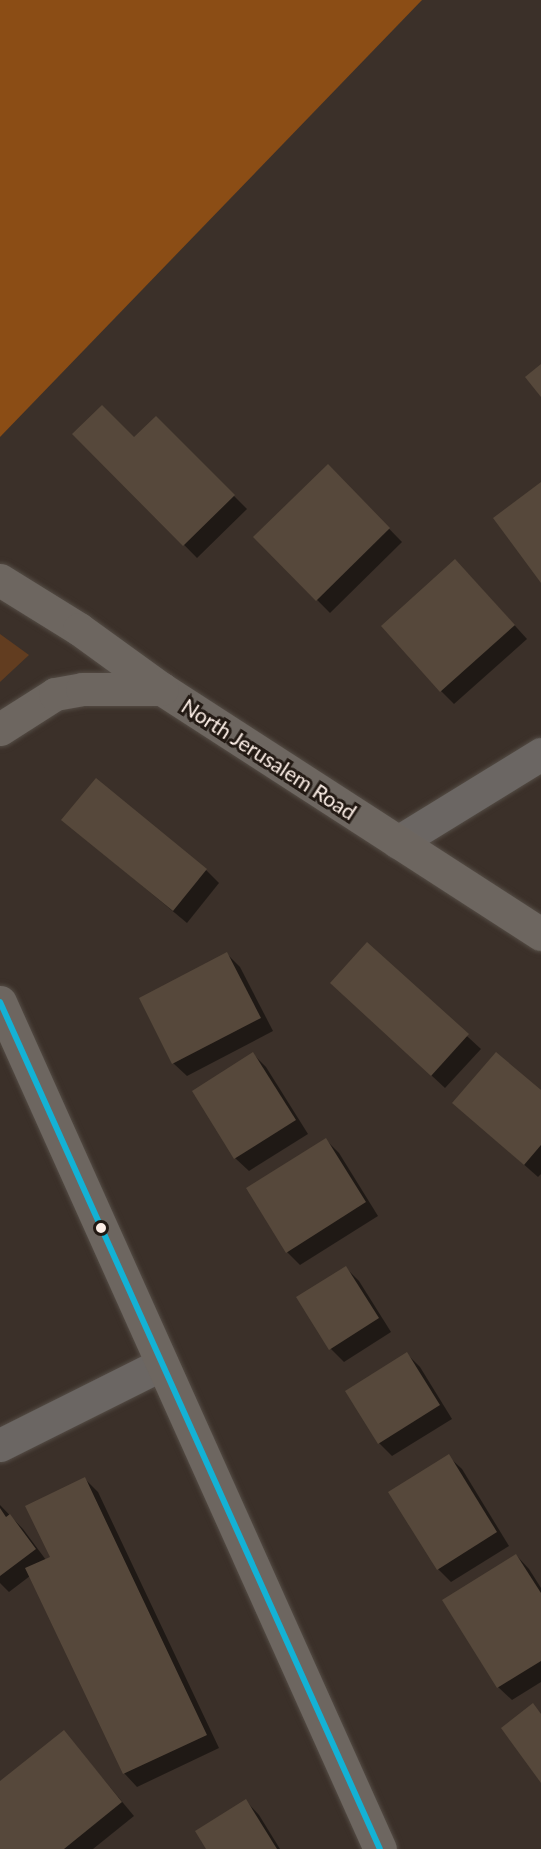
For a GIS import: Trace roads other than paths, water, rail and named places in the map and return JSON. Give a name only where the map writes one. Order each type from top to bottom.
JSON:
[{"type":"main road","name":"North Jerusalem Road","points":[[0,580],[79,629],[162,689],[541,934]]},
{"type":"main road","points":[[0,729],[55,694],[82,689],[162,689]]},
{"type":"main road","points":[[0,1002],[380,1849]]},
{"type":"street","points":[[398,842],[541,754]]},
{"type":"street","points":[[0,1446],[162,1364]]}]
